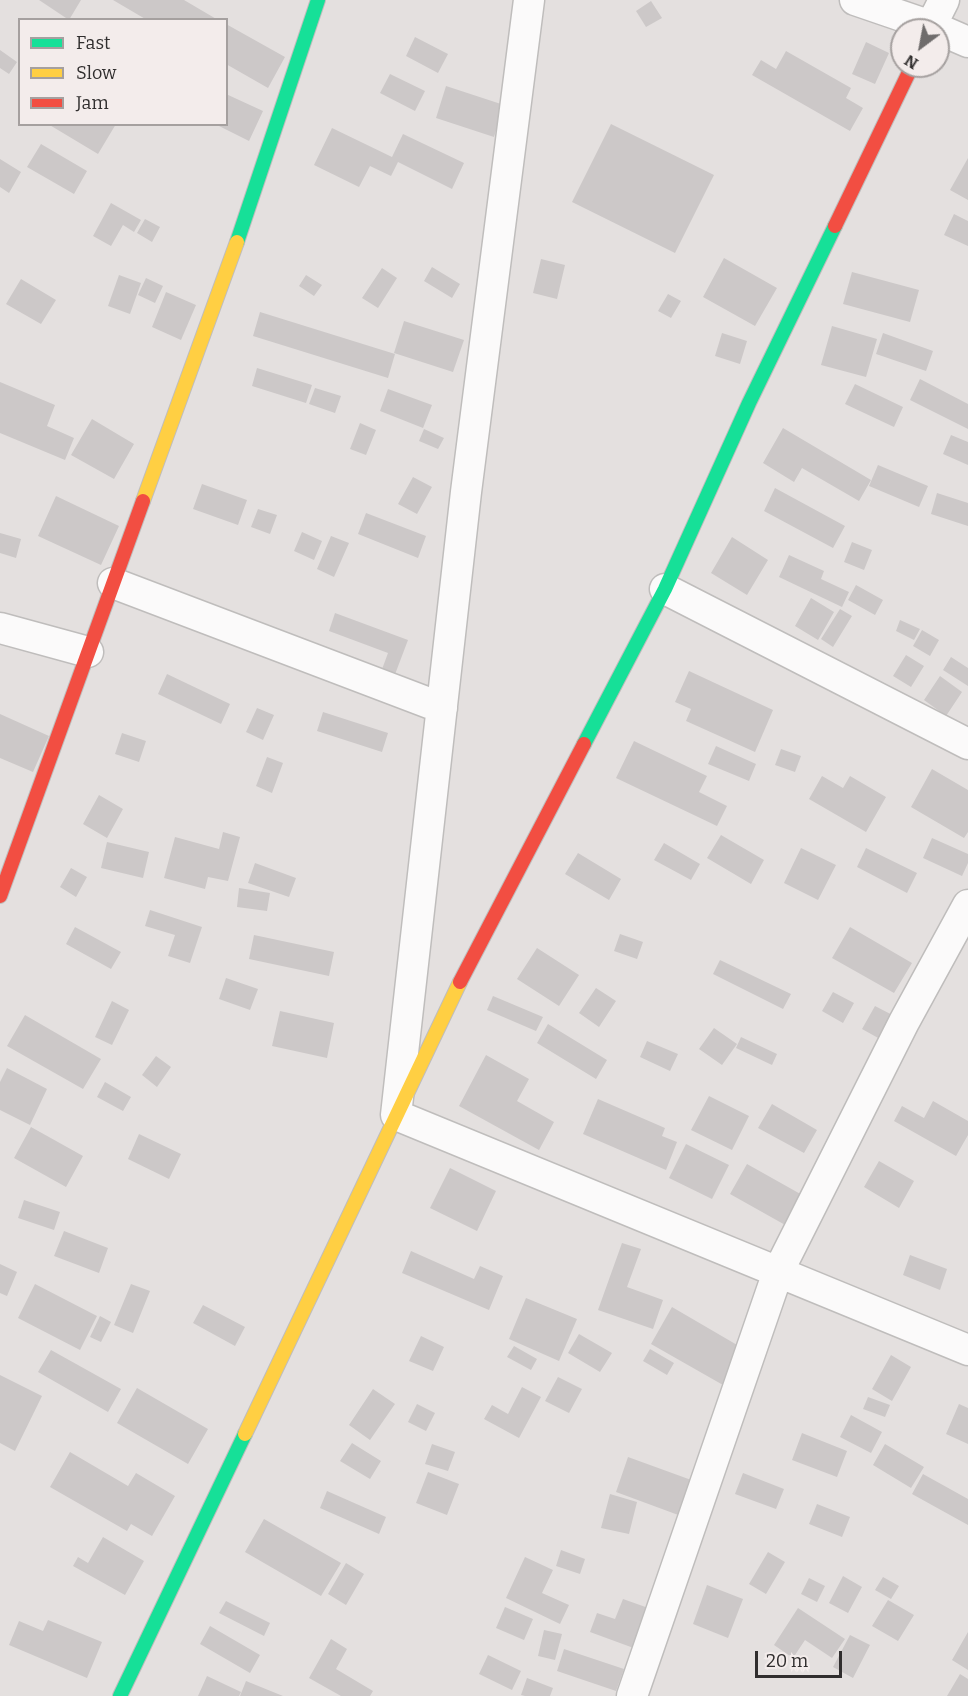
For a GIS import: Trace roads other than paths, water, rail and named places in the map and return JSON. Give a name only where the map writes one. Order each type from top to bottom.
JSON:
[{"type":"street","points":[[396,1115],[466,492],[529,0]]},
{"type":"street","points":[[855,0],[931,18]]},
{"type":"street","points":[[0,896],[235,248],[310,3]]},
{"type":"street","points":[[950,29],[968,42]]},
{"type":"street","points":[[120,1696],[452,999],[665,590],[748,404],[906,78]]},
{"type":"street","points":[[113,582],[442,708]]},
{"type":"street","points":[[665,590],[968,744]]},
{"type":"street","points":[[0,628],[88,652]]},
{"type":"street","points":[[632,1696],[778,1272],[904,1022],[968,906]]},
{"type":"street","points":[[396,1115],[968,1350]]}]
